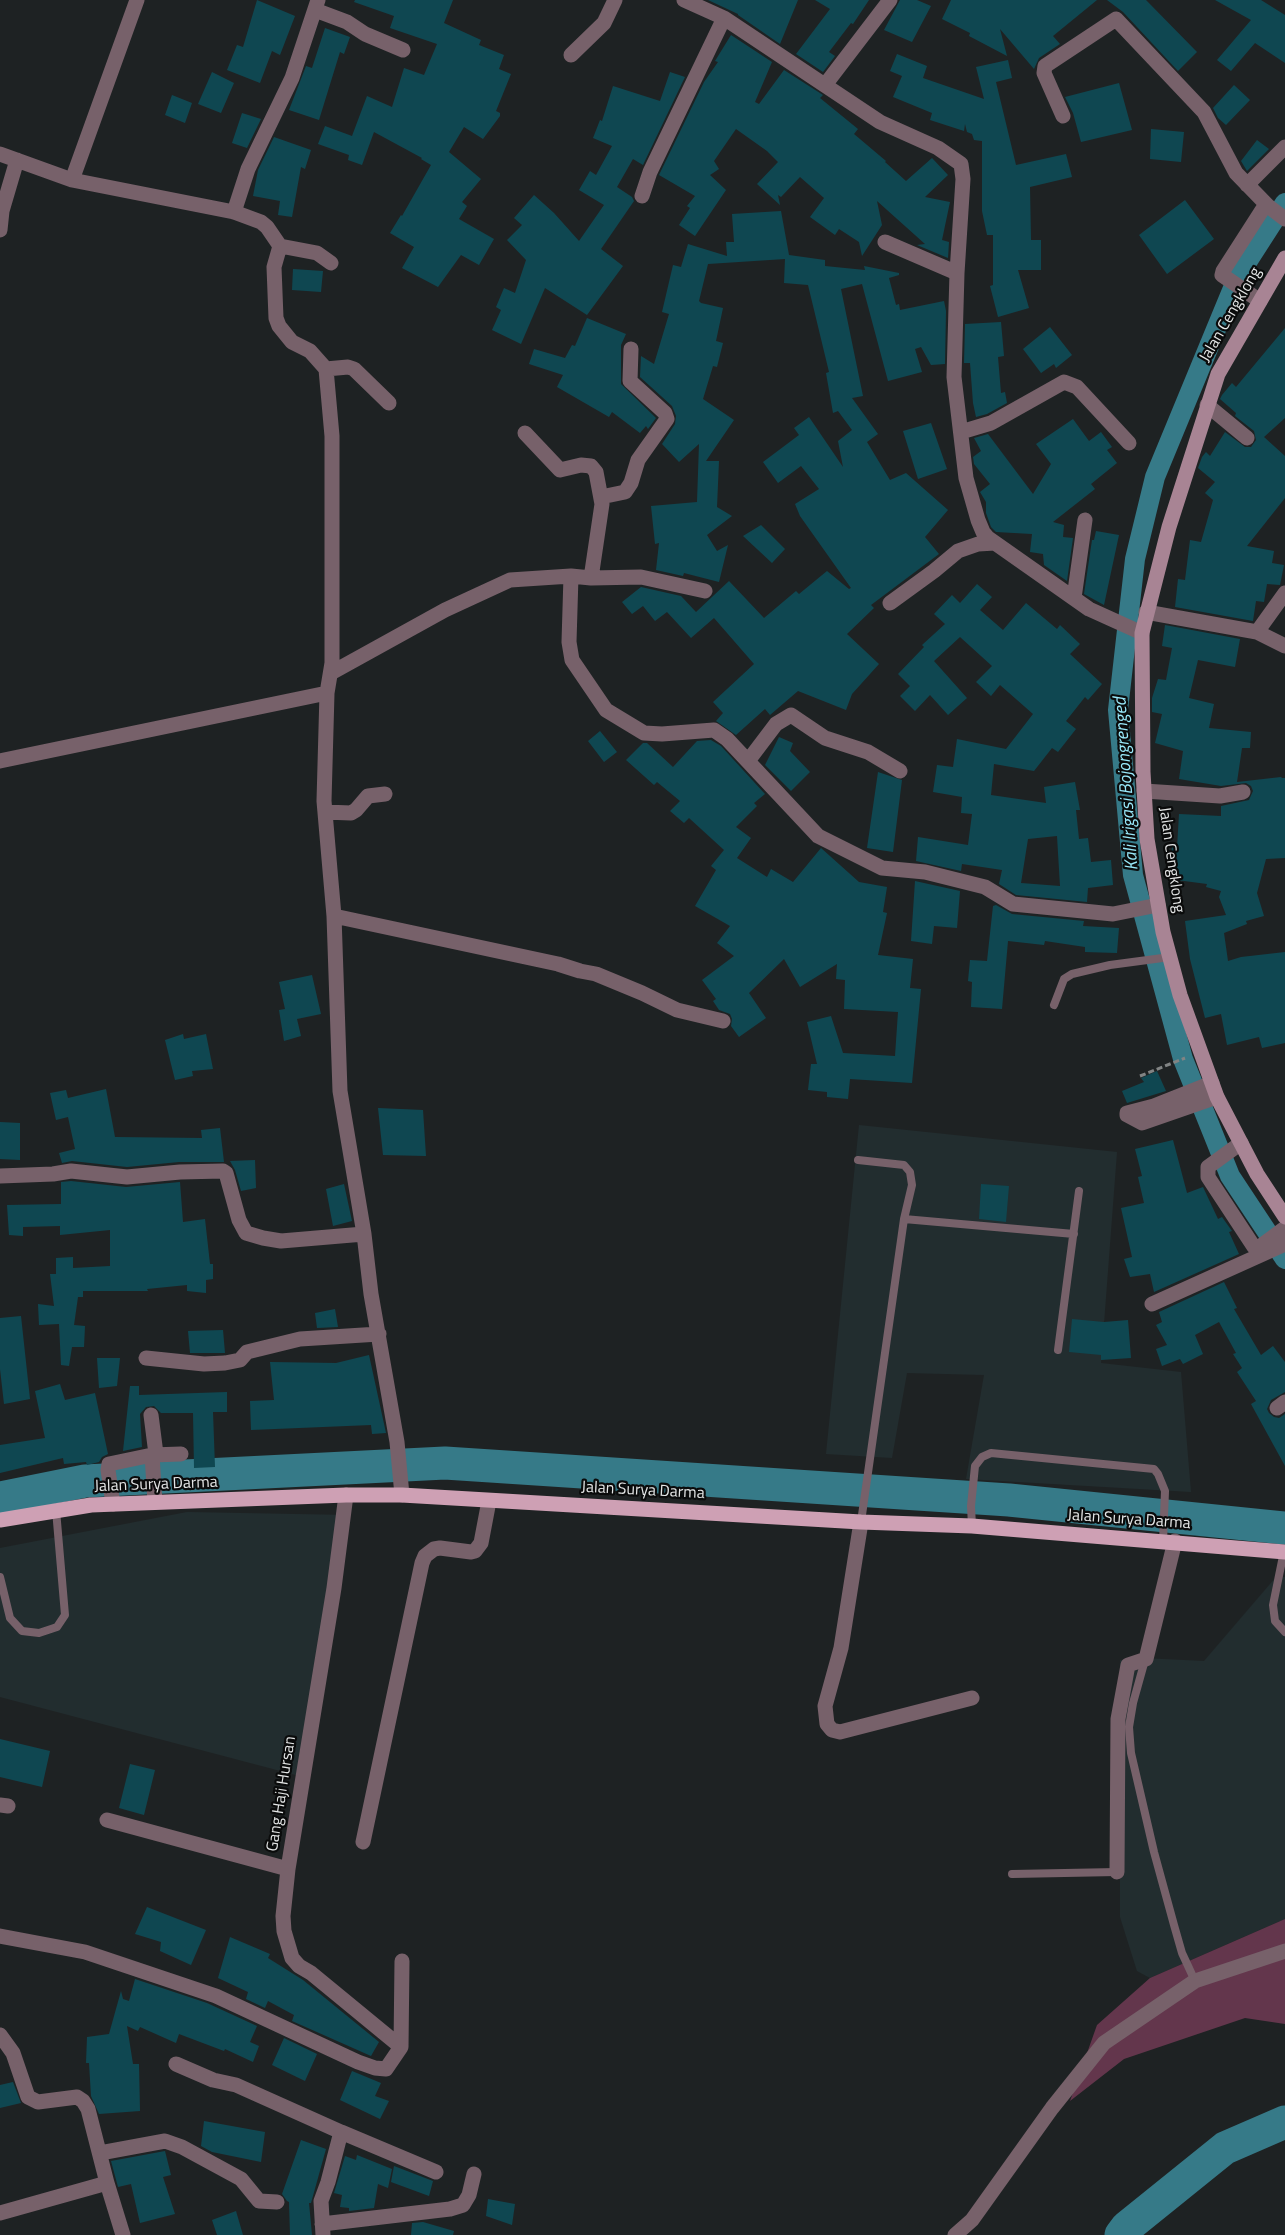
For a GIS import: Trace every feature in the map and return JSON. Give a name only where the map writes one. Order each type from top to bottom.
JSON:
[{"type":"main road","name":"Jalan Cengklong","points":[[1284,1229],[1257,1174],[1237,1146],[1209,1093],[1151,907],[1137,630],[1146,612],[1168,527],[1218,374],[1254,297],[1285,258]]},
{"type":"main road","name":"Jalan Surya Darma","points":[[0,1520],[91,1505],[112,1499],[155,1495],[402,1495],[1167,1538],[1285,1552]]},
{"type":"street","points":[[72,180],[137,0]]},
{"type":"street","points":[[571,55],[604,23],[615,0]]},
{"type":"street","points":[[684,0],[724,18],[880,122],[938,148],[962,165],[954,376],[966,478],[978,519],[983,532],[995,543],[1089,609],[1137,630]]},
{"type":"street","points":[[825,85],[890,0]]},
{"type":"street","points":[[234,212],[248,169],[292,78],[317,5],[365,34],[403,50]]},
{"type":"street","points":[[642,196],[650,172],[724,18]]},
{"type":"street","points":[[1063,116],[1044,73],[1045,66],[1116,20],[1203,112],[1236,173],[1267,205],[1285,219]]},
{"type":"street","points":[[1247,184],[1285,147]]},
{"type":"street","points":[[0,154],[72,180],[234,212],[261,222],[280,246],[317,253],[331,263]]},
{"type":"street","points":[[0,230],[2,211],[17,160]]},
{"type":"street","points":[[1254,297],[1222,275],[1267,205]]},
{"type":"street","points":[[885,242],[957,273]]},
{"type":"street","points":[[280,246],[274,267],[276,318],[279,326],[292,342],[310,351],[326,369],[332,436],[331,673],[327,693],[324,812],[334,916],[340,1091],[364,1234],[371,1294],[397,1442],[402,1495]]},
{"type":"street","points":[[601,496],[625,492],[631,483],[638,460],[667,419],[665,412],[630,381],[631,349]]},
{"type":"street","points":[[326,369],[348,367],[354,369],[389,403]]},
{"type":"street","points":[[961,432],[991,423],[1064,382],[1077,387],[1129,443]]},
{"type":"street","points":[[1208,405],[1247,438]]},
{"type":"street","points":[[525,433],[560,470],[581,465],[591,466],[596,472],[601,496],[599,535],[591,578]]},
{"type":"street","points":[[1074,598],[1085,520]]},
{"type":"street","points":[[890,603],[958,551],[978,544],[995,543]]},
{"type":"street","points":[[331,673],[445,610],[510,580],[571,576],[642,577],[705,591]]},
{"type":"street","points":[[571,576],[568,611],[572,660],[606,710],[644,733],[714,730],[727,739],[818,836],[882,868],[925,872],[969,882],[985,887],[1013,904],[1113,914],[1151,907]]},
{"type":"street","points":[[1257,632],[1285,593]]},
{"type":"street","points":[[1146,612],[1257,632],[1285,646]]},
{"type":"street","points":[[0,761],[327,693]]},
{"type":"street","points":[[748,761],[776,724],[791,715],[825,738],[868,752],[900,771]]},
{"type":"street","points":[[1144,791],[1220,796],[1243,792]]},
{"type":"street","points":[[324,812],[351,813],[368,796],[385,794]]},
{"type":"street","points":[[334,916],[558,963],[596,974],[677,1010],[723,1021]]},
{"type":"street","points":[[1156,1112],[1209,1093]]},
{"type":"street","points":[[1237,1146],[1208,1167],[1208,1177],[1254,1247],[1265,1248]]},
{"type":"street","points":[[0,1176],[71,1171],[127,1177],[223,1171],[226,1173],[236,1214],[246,1233],[281,1241],[364,1234]]},
{"type":"street","points":[[1152,1304],[1257,1255],[1284,1229]]},
{"type":"street","points":[[146,1358],[204,1364],[225,1363],[240,1360],[247,1352],[300,1339],[379,1334]]},
{"type":"street","points":[[151,1415],[155,1495]]},
{"type":"street","points":[[112,1499],[109,1464],[115,1461],[182,1454]]},
{"type":"street","name":"Gang Haji Hursan","points":[[346,1495],[334,1588],[288,1869],[283,1916],[284,1931],[292,1958],[299,1966],[311,1973],[401,2048]]},
{"type":"street","points":[[363,1842],[422,1563],[425,1556],[434,1549],[475,1551],[481,1543],[489,1501]]},
{"type":"street","points":[[861,1519],[841,1648],[825,1706],[827,1724],[832,1730],[840,1732],[972,1698]]},
{"type":"street","points":[[1117,1872],[1118,1719],[1128,1665],[1146,1659],[1167,1538]]},
{"type":"street","points":[[107,1820],[288,1869]]},
{"type":"street","points":[[0,1936],[85,1952],[216,1996],[375,2068],[386,2069],[401,2048],[402,1961]]},
{"type":"street","points":[[955,2235],[972,2220],[1052,2108],[1104,2043],[1195,1982],[1285,1950]]},
{"type":"street","points":[[0,2035],[13,2053],[28,2097],[38,2102],[77,2097],[88,2109],[123,2235]]},
{"type":"street","points":[[176,2064],[213,2080],[236,2085],[435,2172]]},
{"type":"street","points":[[340,2132],[321,2201],[322,2229],[450,2209],[462,2205],[469,2195],[474,2174]]},
{"type":"street","points":[[100,2153],[165,2141],[182,2147],[241,2179],[259,2201],[277,2202]]},
{"type":"street","points":[[0,2213],[107,2183]]},
{"type":"lane","points":[[1054,1005],[1064,979],[1072,974],[1110,965],[1166,958]]},
{"type":"lane","points":[[858,1160],[904,1166],[910,1172],[912,1185],[904,1219],[861,1519]]},
{"type":"lane","points":[[1058,1350],[1079,1191]]},
{"type":"lane","points":[[904,1219],[1074,1234]]},
{"type":"lane","points":[[972,1526],[970,1506],[975,1466],[982,1457],[992,1454],[1154,1469],[1165,1491],[1167,1538]]},
{"type":"lane","points":[[0,1577],[10,1618],[22,1631],[39,1633],[57,1627],[65,1616],[56,1510]]},
{"type":"lane","points":[[1285,1552],[1273,1605],[1275,1621],[1285,1632]]},
{"type":"lane","points":[[1146,1659],[1133,1703],[1129,1727],[1131,1753],[1171,1915],[1182,1953],[1195,1982]]},
{"type":"lane","points":[[1012,1874],[1117,1872]]},
{"type":"path","points":[[1142,1075],[1189,1056]]},
{"type":"shaded area","points":[[859,1125],[1117,1152],[1101,1363],[1181,1372],[1191,1492],[966,1479],[984,1375],[907,1373],[892,1458],[826,1454]]},
{"type":"shaded area","points":[[187,1512],[349,1515],[307,1778],[0,1697],[0,1548]]},
{"type":"shaded area","points":[[1276,1577],[1285,1577],[1285,1919],[1150,1978],[1137,1971],[1120,1917],[1120,1660],[1142,1658],[1204,1661]]},
{"type":"shaded area","points":[[1285,1919],[1285,2024],[1245,2018],[1124,2059],[1070,2101],[1097,2025],[1150,1978]]},
{"type":"building","points":[[257,0],[295,16],[280,55],[272,51],[260,83],[227,70],[237,45],[243,47]]},
{"type":"building","points":[[355,0],[453,0],[444,23],[481,40],[479,45],[504,55],[499,69],[511,74],[496,111],[500,113],[500,116],[483,139],[464,127],[449,152],[481,179],[462,202],[467,206],[459,219],[494,239],[479,265],[461,255],[438,287],[402,268],[414,247],[390,233],[431,165],[374,132],[362,165],[348,160],[349,155],[318,144],[325,126],[352,136],[367,96],[392,107],[404,68],[424,75],[437,44],[390,28],[394,16],[354,2]]},
{"type":"building","points":[[708,0],[798,0],[780,44],[738,14]]},
{"type":"building","points":[[815,0],[869,0],[853,24],[851,23],[829,52],[835,56],[823,72],[796,54],[830,9]]},
{"type":"building","points":[[900,0],[917,0],[931,6],[912,42],[884,30]]},
{"type":"building","points":[[951,0],[1097,0],[1053,36],[1060,44],[1039,58],[1034,69],[1000,29],[1007,56],[942,19]]},
{"type":"building","points":[[1107,0],[1146,0],[1197,52],[1178,71],[1123,12]]},
{"type":"building","points":[[1215,0],[1261,0],[1285,15],[1285,63],[1255,43],[1231,71],[1217,60],[1251,20]]},
{"type":"building","points":[[325,28],[350,37],[344,54],[340,52],[319,120],[289,110],[306,66],[312,68]]},
{"type":"building","points":[[731,35],[772,62],[755,102],[759,104],[784,70],[823,95],[820,98],[858,129],[854,134],[906,181],[932,158],[948,175],[925,197],[950,202],[942,240],[949,242],[948,258],[917,245],[925,244],[877,201],[882,225],[862,256],[859,242],[839,229],[835,235],[810,217],[824,198],[800,177],[781,197],[778,195],[780,205],[757,184],[778,162],[767,151],[736,129],[714,161],[719,169],[710,175],[726,190],[695,236],[679,225],[690,208],[687,206],[695,196],[659,175],[704,82],[718,62],[715,61]]},
{"type":"building","points":[[897,54],[927,66],[923,78],[984,99],[976,67],[1008,60],[1012,78],[996,82],[1016,165],[1066,154],[1072,177],[1030,187],[1031,240],[1041,240],[1041,270],[1018,270],[1029,308],[998,317],[990,286],[993,285],[993,235],[987,235],[982,211],[982,141],[974,140],[972,134],[967,132],[965,124],[964,131],[930,120],[932,113],[893,97],[902,76],[890,71]]},
{"type":"building","points":[[212,72],[234,83],[221,113],[198,104]]},
{"type":"building","points":[[670,72],[685,77],[643,165],[633,159],[617,187],[632,197],[634,201],[601,249],[623,266],[587,315],[545,288],[521,344],[492,330],[501,310],[496,307],[504,288],[515,293],[526,260],[507,240],[522,225],[514,218],[534,195],[579,241],[604,205],[579,190],[590,171],[596,175],[612,146],[593,138],[600,120],[602,121],[613,86],[660,101]]},
{"type":"building","points":[[1119,83],[1132,130],[1081,142],[1073,113],[1065,97]]},
{"type":"building","points":[[1234,85],[1250,100],[1226,125],[1218,118],[1213,108]]},
{"type":"building","points":[[172,95],[192,103],[185,123],[165,115]]},
{"type":"building","points":[[242,113],[261,119],[247,148],[232,143]]},
{"type":"building","points":[[1151,129],[1184,132],[1181,162],[1150,159]]},
{"type":"building","points":[[274,137],[311,150],[305,169],[301,167],[292,217],[278,215],[280,201],[253,196],[258,170]]},
{"type":"building","points":[[1257,140],[1269,149],[1247,171],[1241,161]]},
{"type":"building","points":[[1185,200],[1214,239],[1167,274],[1139,235]]},
{"type":"building","points":[[781,211],[789,255],[825,260],[825,266],[865,270],[864,266],[899,273],[889,278],[896,305],[899,304],[900,310],[944,301],[946,311],[945,364],[931,365],[921,347],[915,349],[922,372],[888,381],[862,284],[841,289],[863,396],[852,398],[878,434],[867,442],[890,480],[906,473],[948,510],[925,537],[939,554],[871,605],[874,608],[847,634],[879,664],[852,694],[846,710],[798,691],[770,715],[765,709],[736,735],[716,721],[723,713],[713,702],[754,664],[714,618],[691,638],[667,612],[655,621],[643,606],[632,614],[622,602],[641,587],[681,596],[696,612],[729,581],[764,618],[796,591],[799,594],[827,571],[849,589],[851,588],[800,516],[795,504],[819,489],[801,466],[778,483],[763,462],[799,435],[794,428],[809,417],[843,467],[838,441],[852,430],[838,411],[833,413],[826,373],[829,372],[808,285],[784,283],[785,259],[708,264],[699,301],[723,308],[716,341],[723,343],[717,367],[713,366],[703,399],[734,420],[706,461],[719,461],[717,507],[732,516],[707,535],[717,551],[728,545],[719,582],[684,573],[683,576],[656,570],[659,543],[655,544],[651,506],[697,502],[699,444],[679,462],[662,444],[675,424],[676,416],[672,406],[640,377],[641,356],[654,364],[669,314],[662,312],[673,265],[681,267],[688,244],[727,256],[726,242],[734,242],[732,214]]},
{"type":"building","points":[[293,269],[323,271],[321,292],[292,290]]},
{"type":"building","points":[[587,318],[626,334],[621,345],[621,384],[656,418],[648,429],[646,426],[640,433],[612,412],[609,417],[557,387],[563,375],[529,364],[534,349],[565,358],[572,345],[575,346]]},
{"type":"building","points":[[1001,322],[1004,356],[998,357],[1001,393],[1005,392],[1007,403],[976,417],[970,363],[964,363],[965,324]]},
{"type":"building","points":[[1050,327],[1072,355],[1056,368],[1054,364],[1041,373],[1023,349]]},
{"type":"building","points":[[1285,328],[1285,418],[1264,437],[1285,456],[1285,498],[1247,546],[1274,551],[1272,563],[1284,565],[1280,585],[1267,584],[1264,602],[1256,601],[1253,621],[1175,607],[1178,579],[1185,580],[1190,540],[1201,542],[1213,500],[1205,493],[1215,482],[1198,468],[1202,457],[1206,452],[1210,456],[1225,432],[1245,447],[1251,447],[1256,440],[1254,431],[1235,416],[1236,413],[1220,399],[1232,383],[1236,387]]},
{"type":"building","points":[[1073,419],[1089,441],[1101,432],[1112,447],[1107,450],[1117,463],[1091,484],[1095,489],[1053,522],[1064,525],[1063,537],[1073,538],[1067,581],[1044,565],[1043,554],[1030,552],[1032,534],[996,532],[991,527],[986,513],[986,502],[980,492],[990,484],[974,464],[973,457],[981,451],[974,438],[988,434],[1033,494],[1051,464],[1036,444]]},
{"type":"building","points":[[931,423],[947,469],[918,479],[903,431]]},
{"type":"building","points":[[761,525],[785,549],[772,563],[743,536]]},
{"type":"building","points":[[1096,531],[1119,535],[1104,605],[1084,594],[1092,540],[1094,540]]},
{"type":"building","points":[[977,584],[992,597],[980,610],[1003,630],[1026,603],[1057,629],[1060,625],[1080,644],[1070,654],[1102,684],[1088,700],[1085,697],[1066,721],[1076,729],[1058,752],[1052,748],[1034,771],[994,764],[991,795],[1046,803],[1044,787],[1075,782],[1080,810],[1076,810],[1079,839],[1088,838],[1091,862],[1111,860],[1113,885],[1088,888],[1087,902],[1016,895],[999,884],[1002,870],[962,864],[961,871],[916,861],[918,837],[968,845],[972,814],[961,813],[962,797],[933,792],[937,765],[953,767],[957,739],[1006,749],[1033,714],[1000,685],[991,696],[976,682],[992,666],[960,637],[934,661],[967,698],[948,715],[930,695],[915,711],[900,696],[910,686],[898,674],[924,647],[922,645],[945,624],[934,614],[952,595],[960,603]],"holes":[[[1057,836],[1060,886],[1021,883],[1028,839]]]},
{"type":"building","points":[[1165,625],[1240,639],[1235,667],[1198,660],[1189,698],[1214,704],[1209,728],[1251,732],[1250,748],[1242,748],[1237,782],[1285,778],[1285,858],[1266,859],[1257,893],[1264,916],[1246,921],[1247,924],[1224,933],[1228,961],[1241,957],[1285,952],[1285,1043],[1262,1048],[1259,1037],[1227,1045],[1221,1014],[1205,1018],[1190,959],[1185,921],[1226,915],[1219,897],[1221,891],[1206,887],[1207,884],[1169,879],[1172,847],[1177,848],[1179,814],[1221,816],[1221,806],[1249,800],[1253,791],[1246,783],[1221,786],[1179,779],[1183,751],[1155,743],[1162,714],[1152,712],[1152,698],[1158,679],[1166,680],[1172,648],[1162,646]]},
{"type":"building","points":[[600,731],[617,752],[604,762],[588,741]]},
{"type":"building","points":[[779,737],[793,743],[790,751],[810,772],[791,791],[765,765]]},
{"type":"building","points":[[711,740],[721,746],[765,794],[754,803],[757,806],[736,827],[751,838],[737,858],[767,877],[771,869],[793,882],[821,848],[859,882],[887,887],[883,912],[887,913],[878,955],[913,959],[910,988],[921,989],[912,1083],[850,1079],[848,1099],[827,1097],[827,1092],[808,1090],[811,1064],[817,1064],[807,1022],[831,1016],[843,1053],[895,1056],[898,1012],[844,1009],[845,980],[836,979],[837,964],[800,987],[784,959],[749,993],[766,1018],[739,1037],[731,1026],[730,1014],[719,1010],[713,1001],[716,999],[702,980],[734,956],[717,943],[730,926],[695,906],[716,870],[711,866],[724,850],[689,818],[684,823],[670,811],[680,801],[657,782],[654,785],[626,760],[643,743],[647,743],[673,767],[697,741]]},
{"type":"building","points":[[878,772],[902,780],[893,852],[867,848]]},
{"type":"building","points":[[915,881],[960,891],[957,928],[934,926],[932,944],[911,941]]},
{"type":"building","points":[[996,905],[1012,914],[1084,921],[1083,926],[1119,928],[1117,953],[1085,952],[1085,947],[1045,941],[1044,945],[1008,941],[1002,1009],[971,1007],[972,982],[968,981],[970,960],[987,961],[993,906]]},
{"type":"building","points":[[312,975],[321,1014],[297,1019],[301,1036],[284,1041],[279,1010],[285,1009],[279,982]]},
{"type":"building","points":[[183,1034],[184,1039],[206,1034],[213,1069],[192,1071],[193,1076],[175,1080],[165,1040]]},
{"type":"building","points":[[1157,1071],[1166,1091],[1127,1103],[1122,1091],[1144,1082],[1141,1078]]},
{"type":"building","points":[[106,1089],[115,1137],[202,1138],[201,1130],[220,1128],[224,1162],[179,1162],[127,1167],[72,1161],[62,1163],[59,1153],[75,1149],[68,1117],[56,1120],[50,1093],[66,1090],[68,1098]]},
{"type":"building","points":[[378,1108],[423,1110],[426,1156],[383,1155]]},
{"type":"building","points":[[0,1122],[20,1123],[20,1160],[0,1159]]},
{"type":"building","points":[[1173,1140],[1187,1193],[1203,1187],[1218,1219],[1222,1217],[1232,1231],[1229,1232],[1239,1254],[1154,1292],[1150,1274],[1130,1277],[1124,1259],[1132,1257],[1121,1208],[1144,1203],[1138,1177],[1142,1176],[1135,1149]]},
{"type":"building","points":[[255,1160],[256,1188],[241,1191],[230,1161]]},
{"type":"building","points":[[61,1182],[126,1187],[180,1182],[183,1222],[205,1219],[210,1264],[213,1264],[213,1279],[206,1280],[206,1293],[187,1291],[187,1285],[147,1289],[148,1291],[83,1291],[83,1297],[78,1297],[74,1325],[85,1326],[84,1347],[72,1347],[69,1366],[61,1365],[59,1324],[39,1325],[38,1304],[54,1306],[50,1274],[56,1274],[56,1258],[73,1257],[73,1268],[110,1266],[110,1230],[60,1235],[60,1226],[23,1227],[23,1236],[9,1235],[7,1205],[61,1204]]},
{"type":"building","points":[[344,1184],[352,1221],[333,1226],[326,1189]]},
{"type":"building","points":[[981,1184],[1009,1186],[1006,1222],[979,1219]]},
{"type":"building","points":[[1224,1282],[1237,1308],[1234,1309],[1261,1355],[1273,1346],[1285,1362],[1285,1392],[1271,1400],[1267,1409],[1274,1417],[1279,1418],[1285,1414],[1285,1466],[1251,1404],[1256,1401],[1237,1372],[1242,1368],[1219,1322],[1195,1335],[1203,1354],[1183,1364],[1180,1359],[1162,1366],[1156,1349],[1167,1345],[1156,1325],[1162,1322],[1159,1312]]},
{"type":"building","points":[[335,1309],[338,1327],[317,1328],[315,1313]]},
{"type":"building","points":[[21,1316],[30,1399],[4,1404],[0,1369],[0,1318]]},
{"type":"building","points":[[1072,1319],[1104,1322],[1128,1320],[1131,1358],[1101,1360],[1101,1355],[1069,1352]]},
{"type":"building","points":[[223,1330],[225,1353],[190,1353],[188,1331]]},
{"type":"building","points":[[369,1355],[386,1433],[372,1434],[371,1425],[251,1430],[250,1401],[274,1400],[270,1362],[336,1363]]},
{"type":"building","points":[[97,1358],[120,1358],[117,1386],[99,1388]]},
{"type":"building","points":[[60,1384],[65,1400],[95,1393],[108,1454],[99,1462],[87,1465],[86,1462],[64,1464],[63,1458],[0,1473],[0,1445],[45,1438],[35,1391]]},
{"type":"building","points":[[130,1386],[139,1386],[139,1395],[227,1392],[227,1412],[213,1412],[215,1467],[194,1468],[193,1413],[161,1413],[154,1406],[146,1407],[140,1414],[142,1447],[123,1451]]},
{"type":"building","points":[[0,1739],[50,1751],[42,1787],[0,1777]]},
{"type":"building","points":[[130,1764],[155,1770],[144,1815],[119,1808]]},
{"type":"building","points":[[147,1907],[206,1930],[191,1965],[160,1951],[161,1942],[135,1934]]},
{"type":"building","points":[[230,1937],[270,1954],[268,1958],[303,1980],[379,2042],[371,2056],[292,2021],[294,2015],[268,2001],[265,2008],[246,1999],[248,1992],[218,1978]]},
{"type":"building","points":[[135,1979],[207,2003],[257,2026],[250,2042],[259,2046],[253,2062],[225,2049],[224,2051],[179,2034],[176,2043],[140,2027],[138,2031],[127,2026],[133,2064],[139,2064],[140,2111],[99,2114],[91,2096],[89,2063],[86,2063],[87,2037],[109,2034],[121,1991],[123,1999],[129,2001]]},
{"type":"building","points":[[284,2038],[317,2054],[305,2081],[272,2065]]},
{"type":"building","points":[[352,2071],[381,2083],[375,2096],[389,2101],[380,2119],[340,2100]]},
{"type":"building","points":[[13,2082],[21,2103],[0,2108],[0,2085]]},
{"type":"building","points":[[204,2121],[265,2132],[261,2162],[212,2152],[201,2146]]},
{"type":"building","points":[[301,2140],[326,2149],[311,2203],[309,2203],[312,2235],[290,2235],[289,2202],[282,2194]]},
{"type":"building","points":[[165,2151],[171,2175],[163,2177],[175,2214],[140,2223],[131,2184],[118,2187],[111,2161]]},
{"type":"building","points":[[357,2155],[392,2169],[388,2188],[378,2184],[374,2208],[349,2211],[349,2208],[340,2207],[342,2195],[334,2193],[345,2156],[356,2160]]},
{"type":"building","points":[[394,2166],[433,2181],[429,2196],[391,2182]]},
{"type":"building","points":[[488,2199],[515,2204],[512,2225],[486,2216]]},
{"type":"building","points":[[236,2211],[243,2235],[217,2235],[212,2220]]},
{"type":"building","points":[[423,2222],[454,2231],[453,2235],[411,2235],[412,2223]]},
{"type":"waterway","name":"Kali Irigasi Bojongrenged","points":[[1285,203],[1238,276],[1155,477],[1135,559],[1118,710],[1133,875],[1183,1059],[1230,1176],[1285,1259]]},
{"type":"waterway","points":[[0,1498],[85,1481],[445,1463],[1009,1500],[1285,1528]]},
{"type":"waterway","points":[[1121,2235],[1127,2227],[1225,2148],[1285,2122]]}]
